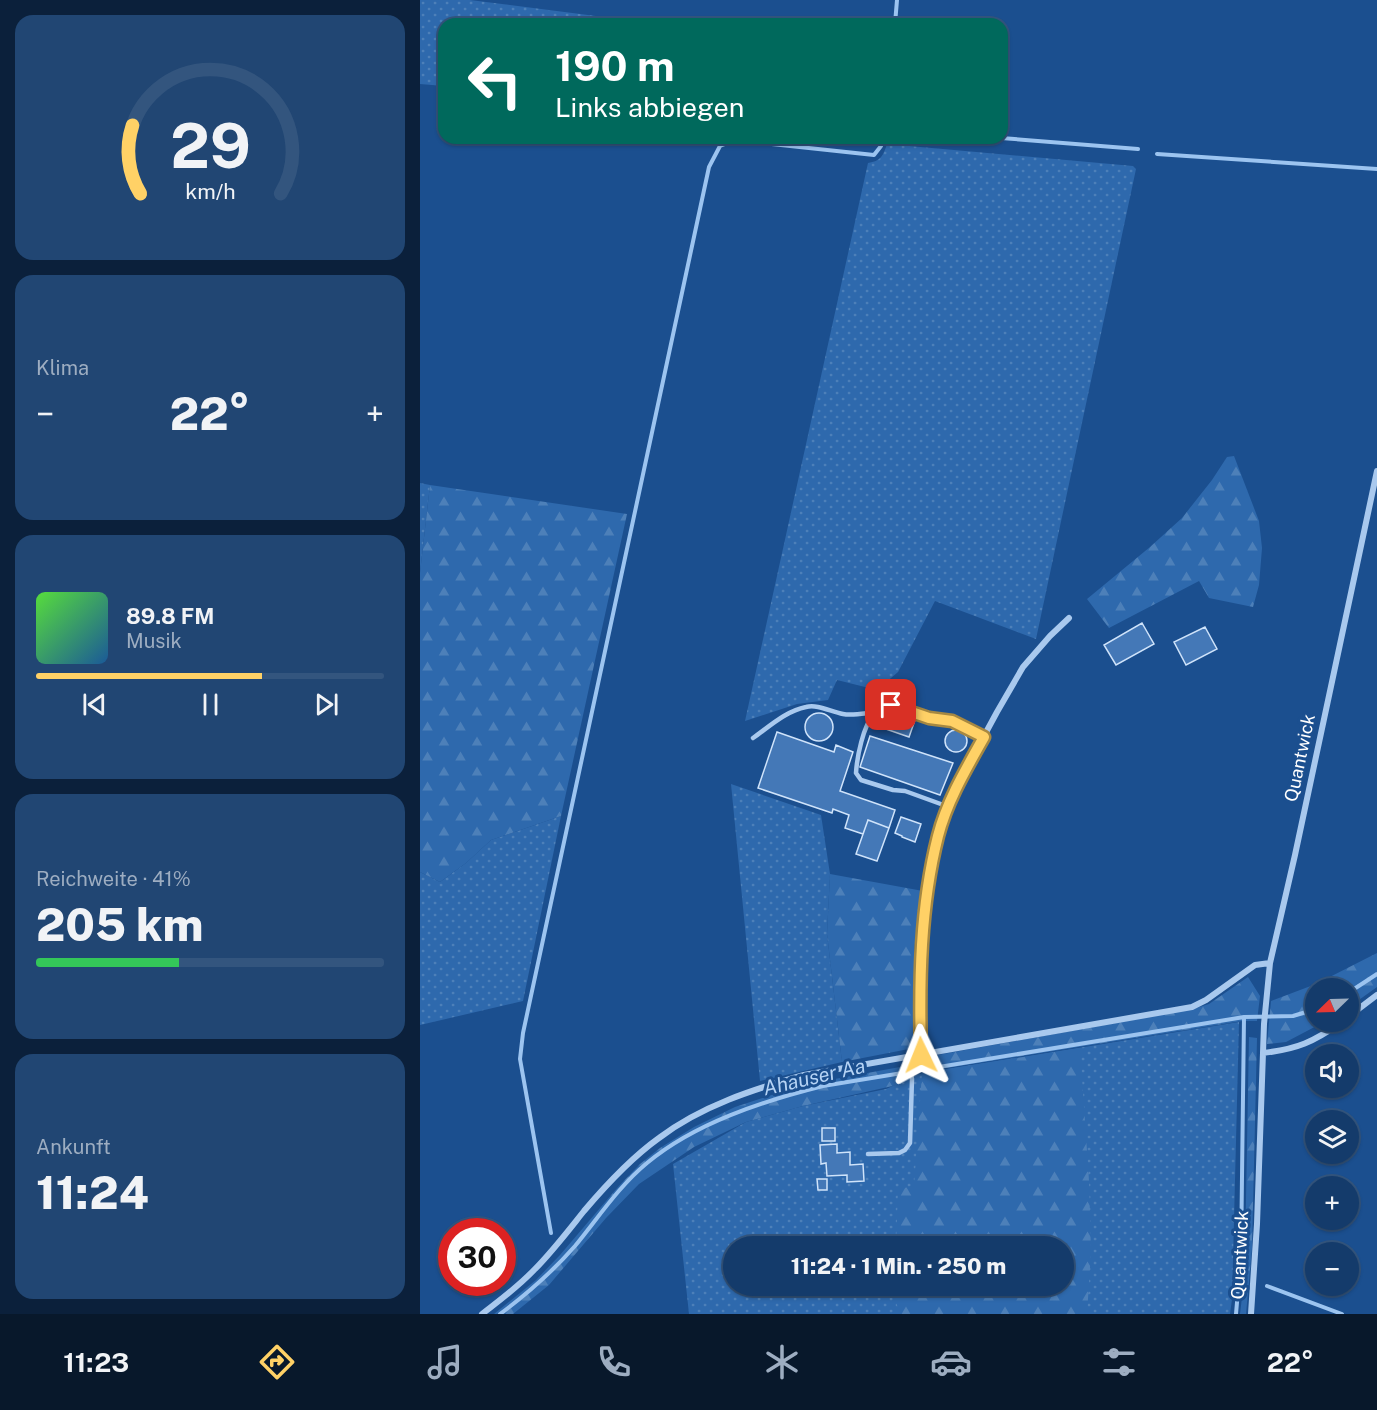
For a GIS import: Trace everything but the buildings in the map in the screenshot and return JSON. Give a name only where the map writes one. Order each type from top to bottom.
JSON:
[{"type":"street","name":"Quantwick","points":[[1251,1314],[1257,1224],[1264,1024],[1270,963],[1377,471]]},
{"type":"street","points":[[921,1055],[919,1004],[922,950],[928,889],[938,835],[957,786],[1023,667],[1069,618]]},
{"type":"street","points":[[482,1314],[509,1294],[533,1271],[586,1209],[637,1156],[658,1138],[681,1123],[711,1108],[804,1075],[909,1061],[921,1055],[1192,1007],[1206,1000],[1255,964],[1270,963]]},
{"type":"street","points":[[1359,1009],[1377,995]]},
{"type":"street","points":[[1263,1053],[1295,1048],[1313,1041],[1327,1032]]},
{"type":"lane","points":[[753,738],[786,714],[808,706],[846,715],[876,712],[891,705],[929,718],[952,721],[984,737]]},
{"type":"lane","points":[[876,712],[867,724],[857,763],[856,773],[861,780],[893,790],[905,791],[949,807]]},
{"type":"lane","points":[[868,1154],[899,1153],[905,1150],[910,1143],[912,1078],[909,1061]]},
{"type":"green space","points":[[420,0],[470,0],[611,18],[438,18],[438,86],[420,84]]},
{"type":"green space","points":[[887,144],[1133,166],[1136,169],[1036,639],[935,601],[898,672],[877,690],[837,680],[828,700],[797,704],[745,721],[868,163],[881,157]]},
{"type":"green space","points":[[1234,456],[1259,521],[1262,548],[1259,585],[1253,607],[1209,598],[1199,581],[1109,628],[1087,599],[1182,518],[1227,457]]},
{"type":"green space","points":[[420,483],[430,485],[420,573]]},
{"type":"green space","points":[[430,485],[627,514],[561,816],[491,840],[466,863],[440,882],[420,872],[420,573]]},
{"type":"green space","points":[[731,784],[821,815],[830,874],[827,934],[842,1062],[760,1081]]},
{"type":"green space","points":[[561,816],[523,1001],[420,1025],[420,872],[440,882],[466,863],[491,840]]},
{"type":"green space","points":[[830,874],[923,891],[914,949],[914,1048],[842,1062],[827,934]]},
{"type":"green space","points":[[1377,953],[1377,987],[1359,1000],[1359,978],[1328,978]]},
{"type":"green space","points":[[1248,977],[1260,996],[1257,1021],[1242,1021],[922,1072],[921,1058],[1193,1009],[1209,1004]]},
{"type":"green space","points":[[1305,988],[1305,1032],[1286,1042],[1267,1044],[1271,1001]]},
{"type":"green space","points":[[1239,1022],[1230,1314],[689,1314],[673,1164],[746,1122],[803,1106],[886,1089],[922,1073]]},
{"type":"green space","points":[[1249,1037],[1257,1038],[1252,1248],[1246,1314],[1240,1314],[1245,1254]]},
{"type":"green space","points":[[1080,1048],[1089,1181],[1091,1252],[1087,1314],[900,1314],[894,1296],[1074,1296],[1074,1236],[896,1236],[898,1189],[914,1186],[922,1073]]},
{"type":"green space","points":[[911,1065],[912,1079],[897,1085],[803,1106],[746,1122],[694,1147],[639,1184],[606,1218],[549,1285],[513,1314],[494,1314],[536,1280],[640,1164],[660,1148],[694,1127],[735,1107],[802,1085]]},
{"type":"waterway","points":[[896,18],[897,0]]},
{"type":"waterway","points":[[1008,139],[1138,149]]},
{"type":"waterway","points":[[551,1233],[520,1059],[523,1033],[709,167],[720,146],[725,144]]},
{"type":"waterway","points":[[772,144],[874,155],[881,144]]},
{"type":"waterway","points":[[1157,154],[1377,169]]},
{"type":"waterway","name":"Ahauser Aa","points":[[1359,986],[1377,974]]},
{"type":"waterway","name":"Ahauser Aa","points":[[500,1314],[558,1264],[618,1192],[647,1163],[686,1136],[754,1106],[823,1086],[1244,1017],[1293,1016],[1305,1012]]},
{"type":"waterway","points":[[1236,1314],[1241,1256],[1244,1017]]},
{"type":"waterway","points":[[1267,1286],[1342,1314]]},
{"type":"route","points":[[891,705],[929,718],[952,721],[984,737],[957,786],[938,835],[928,889],[922,950],[919,1004],[921,1055]]}]
